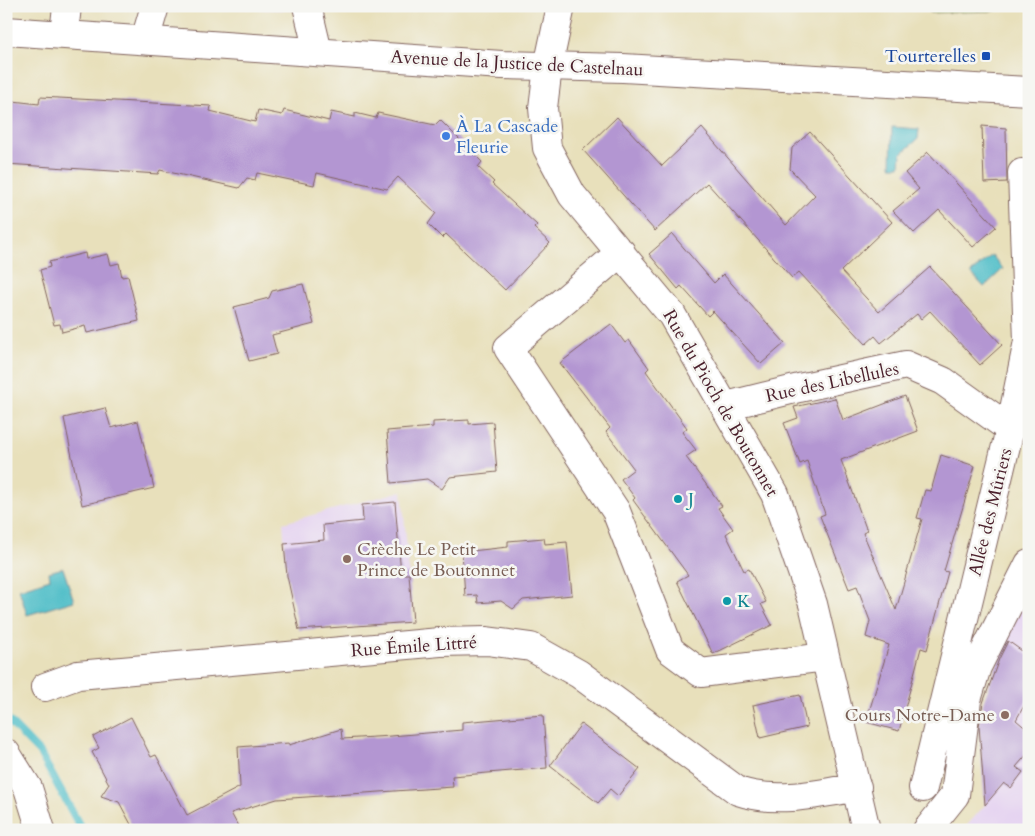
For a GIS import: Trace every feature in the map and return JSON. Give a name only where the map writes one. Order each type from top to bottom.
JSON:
[{"type":"street","points":[[64,34],[67,6]]},
{"type":"street","points":[[145,40],[155,6]]},
{"type":"street","points":[[307,6],[318,52]]},
{"type":"street","name":"Rue du Pioch de Boutonnet","points":[[561,6],[548,67],[543,108],[546,148],[572,195],[672,316],[726,406],[775,494],[813,604],[866,830]]},
{"type":"street","name":"Avenue de la Justice de Castelnau","points":[[6,31],[548,67],[623,68],[1029,91]]},
{"type":"street","name":"Allée des Mûriers","points":[[923,788],[1010,428],[1028,341],[1022,173]]},
{"type":"street","points":[[621,252],[508,348],[616,511],[670,650],[701,673],[825,658]]},
{"type":"street","name":"Rue des Libellules","points":[[726,406],[799,388],[906,366],[943,381],[1010,428]]},
{"type":"street","points":[[926,830],[955,795],[967,700],[977,667],[1029,564]]},
{"type":"street","name":"Rue Émile Littré","points":[[45,687],[78,675],[440,642],[487,641],[531,647],[579,674],[738,791],[756,798],[788,798],[857,787]]},
{"type":"street","points":[[6,753],[28,788],[41,830]]},
{"type":"shaded area","points":[[188,6],[359,6],[358,13]]},
{"type":"shaded area","name":"Crèche Le Petit Prince de Boutonnet","points":[[402,491],[413,622],[299,630],[287,576],[283,523]]},
{"type":"shaded area","name":"Cours Notre-Dame","points":[[1029,592],[1029,830],[963,830],[985,805],[979,727],[983,703],[1006,639]]},
{"type":"green space","points":[[930,6],[995,6],[995,11],[930,13]]},
{"type":"water","points":[[892,127],[919,129],[918,139],[901,154],[900,166],[891,166]]},
{"type":"water","points":[[992,255],[1003,269],[984,287],[971,273]]},
{"type":"water","points":[[63,568],[74,601],[27,615],[19,589],[50,579],[49,572]]},
{"type":"building","points":[[40,97],[211,106],[210,111],[255,122],[258,110],[282,115],[284,110],[329,121],[331,112],[355,117],[355,113],[376,118],[378,113],[435,125],[440,120],[482,162],[478,167],[494,182],[492,184],[537,225],[534,228],[550,243],[505,290],[446,234],[442,238],[428,224],[436,213],[398,177],[387,189],[317,173],[314,185],[257,173],[255,180],[247,178],[239,188],[160,170],[158,174],[6,164],[6,105],[13,105],[13,101],[39,104]]},
{"type":"building","points":[[617,117],[662,166],[702,128],[786,225],[815,195],[790,169],[792,148],[810,132],[892,222],[841,271],[879,312],[930,267],[1002,345],[980,365],[930,311],[921,319],[917,314],[881,343],[875,336],[866,344],[799,272],[792,278],[707,183],[655,231],[583,150]]},
{"type":"building","points":[[982,126],[1006,128],[1007,182],[984,183]]},
{"type":"building","points":[[928,152],[996,227],[973,247],[939,210],[914,233],[893,211],[919,189],[905,173]]},
{"type":"building","points":[[672,234],[714,283],[723,274],[785,343],[761,364],[713,311],[708,316],[681,286],[678,289],[649,254]]},
{"type":"building","points":[[85,253],[86,259],[108,254],[111,265],[119,263],[122,277],[128,276],[139,321],[87,333],[85,326],[62,332],[60,324],[54,325],[40,270],[50,267],[49,262]]},
{"type":"building","points":[[303,284],[314,324],[272,335],[277,354],[249,361],[234,307],[269,298],[272,291]]},
{"type":"building","points":[[611,324],[625,343],[629,340],[649,368],[646,371],[687,428],[682,432],[696,450],[686,457],[722,506],[718,508],[733,529],[726,534],[744,571],[749,569],[766,602],[761,604],[772,625],[713,654],[677,581],[688,575],[633,500],[635,498],[621,479],[634,469],[606,432],[610,428],[560,363]]},
{"type":"building","points":[[905,396],[918,431],[841,460],[867,531],[863,533],[896,610],[922,519],[917,518],[925,490],[931,491],[941,455],[975,466],[944,571],[948,572],[927,650],[921,648],[899,731],[866,722],[889,645],[866,637],[870,621],[857,586],[849,589],[820,516],[825,514],[807,461],[800,464],[784,423],[798,418],[794,407],[835,398],[843,420]]},
{"type":"building","points":[[105,408],[111,428],[138,421],[154,488],[82,505],[64,418]]},
{"type":"building","points":[[469,420],[469,424],[493,422],[497,472],[450,477],[442,489],[427,479],[391,483],[387,431],[433,427],[433,422]]},
{"type":"building","name":"Crèche Le Petit Prince de Boutonnet","points":[[395,502],[401,574],[409,574],[413,622],[299,630],[287,576],[284,544],[324,540],[323,525],[363,521],[362,505]]},
{"type":"building","points":[[544,538],[545,544],[567,542],[572,595],[523,600],[513,609],[501,601],[478,603],[477,595],[465,596],[462,552],[508,547],[508,541]]},
{"type":"building","name":"Cours Notre-Dame","points":[[1008,641],[1029,656],[1029,697],[1016,720],[1029,731],[1029,752],[1016,767],[1023,772],[1011,788],[1004,783],[985,805],[979,726],[983,703],[999,659]]},
{"type":"building","points":[[800,695],[807,727],[760,738],[753,705]]},
{"type":"building","points":[[543,715],[547,768],[452,776],[453,787],[277,799],[231,813],[240,830],[134,830],[119,802],[101,796],[109,784],[92,752],[99,748],[93,737],[131,717],[151,757],[156,755],[187,815],[240,787],[238,747],[289,743],[289,745],[341,729],[342,739],[391,736],[462,730],[462,722]]},
{"type":"building","points":[[581,724],[640,769],[618,796],[610,789],[598,803],[550,766]]},
{"type":"waterway","points":[[6,718],[40,753],[82,830]]},
{"type":"place","name":"Tourterelles","points":[[986,56]]},
{"type":"place","name":"À La Cascade Fleurie","points":[[446,136]]},
{"type":"place","name":"J","points":[[678,499]]},
{"type":"place","name":"Crèche Le Petit Prince de Boutonnet","points":[[347,559]]},
{"type":"place","name":"K","points":[[727,601]]},
{"type":"place","name":"Cours Notre-Dame","points":[[1005,715]]}]
